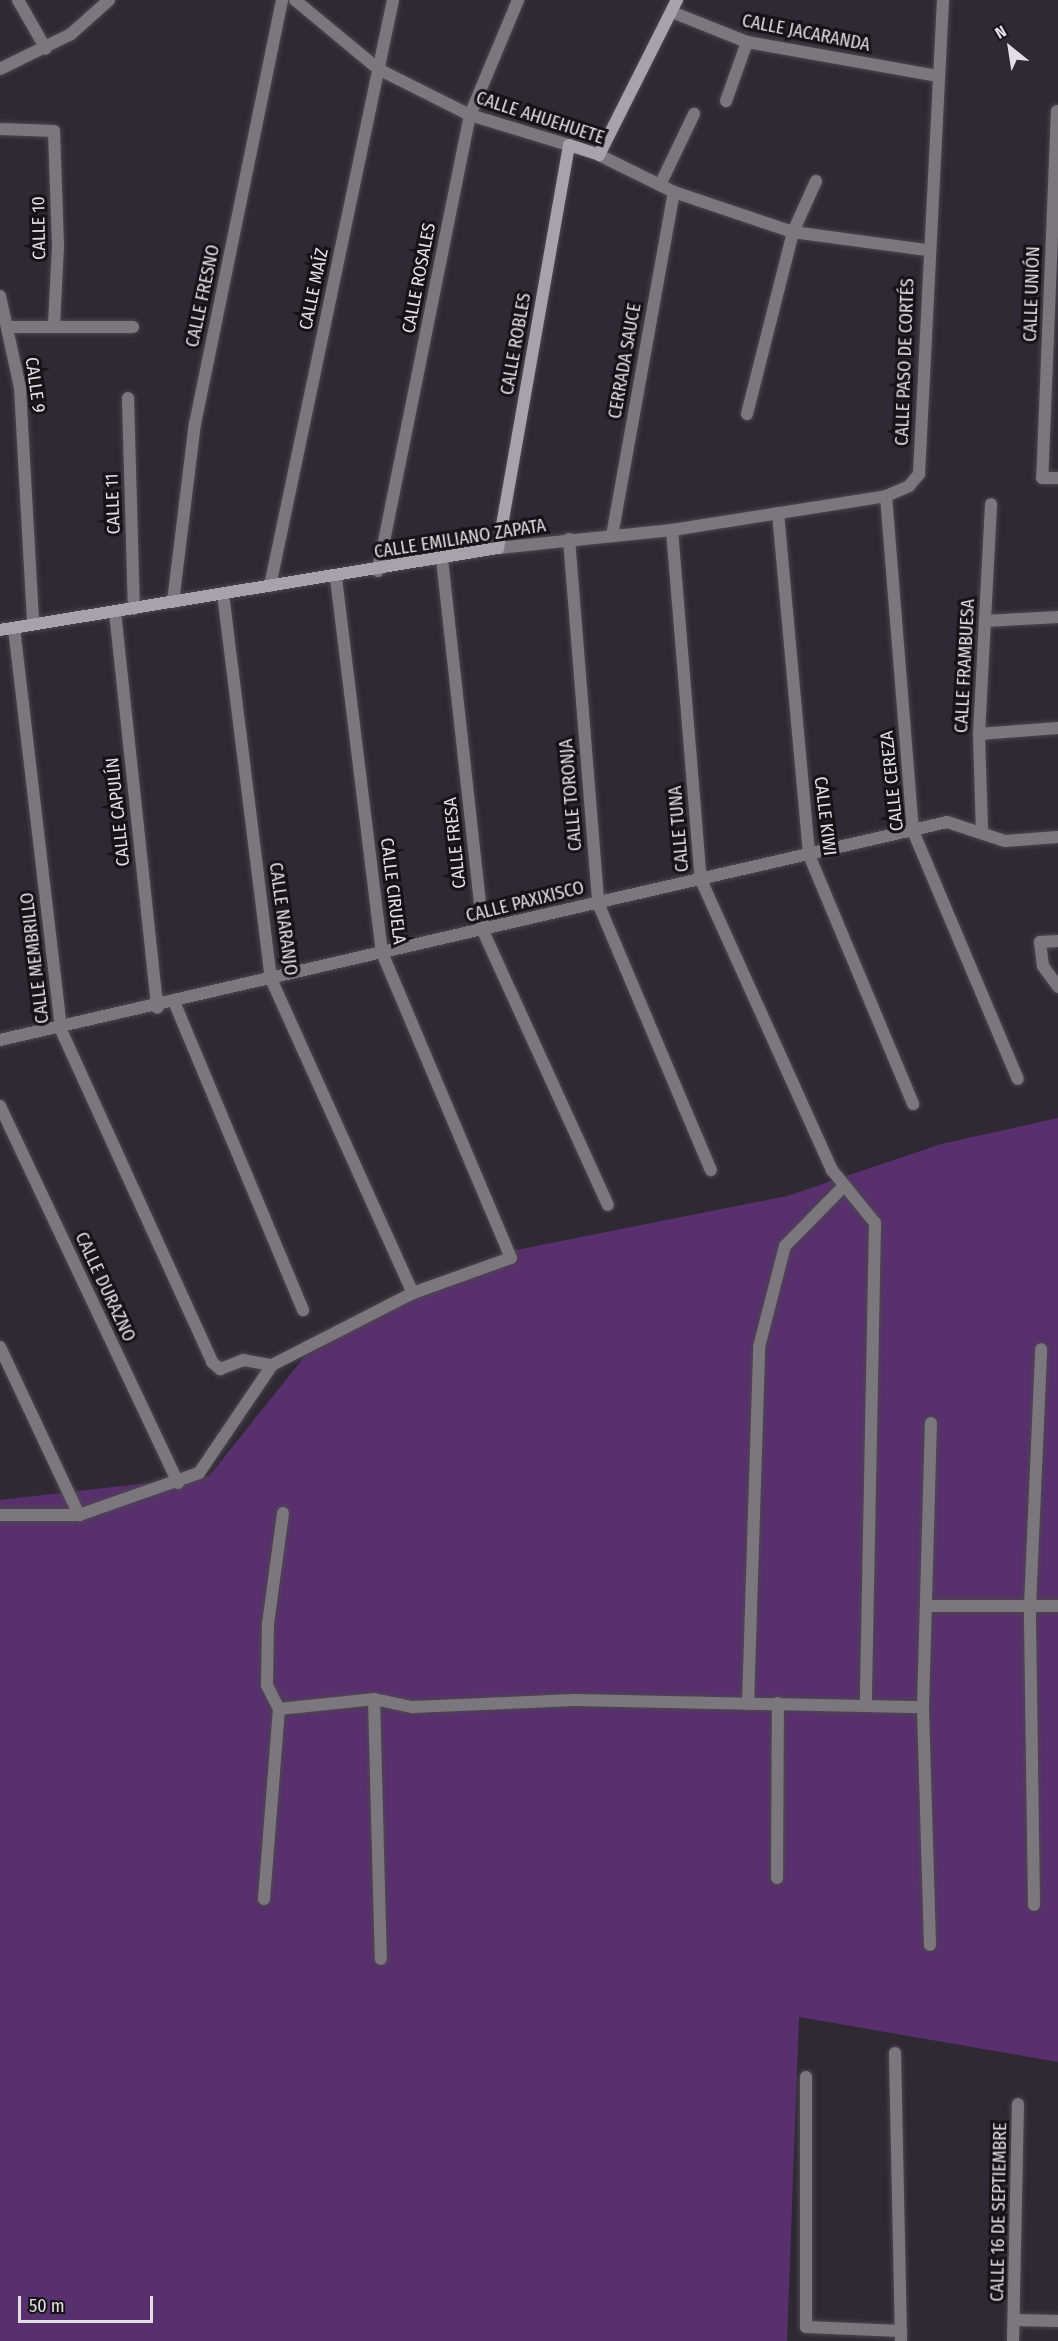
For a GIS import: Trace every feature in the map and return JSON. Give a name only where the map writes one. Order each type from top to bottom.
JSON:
[{"type":"main road","points":[[599,155],[675,6]]},
{"type":"main road","name":"CALLE AHUEHUETE","points":[[569,146],[599,155]]},
{"type":"main road","name":"CALLE ROBLES","points":[[498,548],[569,146]]},
{"type":"main road","name":"CALLE EMILIANO ZAPATA","points":[[0,630],[270,586],[378,571],[498,548]]},
{"type":"street","points":[[18,0],[46,49]]},
{"type":"street","name":"CALLE FRESNO","points":[[173,603],[195,424],[282,0]]},
{"type":"street","name":"CALLE AHUEHUETE","points":[[295,0],[378,69],[470,115],[569,146]]},
{"type":"street","name":"CALLE MAÍZ","points":[[270,586],[393,0]]},
{"type":"street","name":"CALLE ROSALES","points":[[378,571],[470,115],[518,0]]},
{"type":"street","name":"CALLE PASO DE CORTÉS","points":[[919,474],[927,250],[943,0]]},
{"type":"street","points":[[0,69],[46,49],[104,2]]},
{"type":"street","name":"CALLE JACARANDA","points":[[675,6],[747,42],[937,76]]},
{"type":"street","points":[[726,101],[747,42]]},
{"type":"street","name":"CALLE UNIÓN","points":[[1058,111],[1042,478],[1058,478]]},
{"type":"street","points":[[660,185],[694,114]]},
{"type":"street","name":"CALLE 10","points":[[0,129],[54,131],[58,246],[54,324]]},
{"type":"street","name":"CALLE AHUEHUETE","points":[[599,155],[674,192],[793,232],[927,250]]},
{"type":"street","points":[[747,414],[793,232],[816,181]]},
{"type":"street","name":"CERRADA SAUCE","points":[[612,536],[674,192]]},
{"type":"street","name":"CALLE 9","points":[[0,296],[20,388],[33,624]]},
{"type":"street","points":[[7,327],[54,324],[133,327]]},
{"type":"street","name":"CALLE 11","points":[[128,398],[134,609]]},
{"type":"street","name":"CALLE EMILIANO ZAPATA","points":[[498,548],[672,530],[886,496],[909,486],[919,474]]},
{"type":"street","name":"CALLE CEREZA","points":[[886,496],[913,831],[1018,1078]]},
{"type":"street","name":"CALLE FRAMBUESA","points":[[982,831],[979,734],[991,504]]},
{"type":"street","name":"CALLE KIWI","points":[[778,513],[809,855],[914,1104]]},
{"type":"street","name":"CALLE TUNA","points":[[672,530],[701,880],[832,1170],[842,1188],[875,1222],[866,1706]]},
{"type":"street","name":"CALLE TORONJA","points":[[569,539],[598,903],[711,1170]]},
{"type":"street","name":"CALLE FRESA","points":[[442,559],[483,931],[608,1205]]},
{"type":"street","name":"CALLE CIRUELA","points":[[336,577],[382,953],[511,1258],[412,1293]]},
{"type":"street","name":"CALLE NARANJO","points":[[223,594],[271,979],[412,1293]]},
{"type":"street","name":"CALLE CAPULÍN","points":[[115,612],[157,1008]]},
{"type":"street","points":[[985,621],[1058,617]]},
{"type":"street","name":"CALLE MEMBRILLO","points":[[14,628],[61,1030],[212,1362],[220,1369],[243,1360],[272,1365]]},
{"type":"street","points":[[979,734],[1058,728]]},
{"type":"street","name":"CALLE PAXIXISCO","points":[[0,1040],[61,1030],[175,1004],[271,979],[946,822],[982,831],[1005,841],[1058,837]]},
{"type":"street","points":[[1058,941],[1040,942],[1043,966],[1058,987]]},
{"type":"street","points":[[175,1004],[303,1310]]},
{"type":"street","name":"CALLE DURAZNO","points":[[0,1106],[178,1483]]},
{"type":"street","points":[[748,1704],[759,1347],[785,1246],[842,1188]]},
{"type":"street","points":[[0,1515],[79,1515],[178,1483],[199,1473],[272,1365],[412,1293]]},
{"type":"street","points":[[0,1347],[79,1515]]},
{"type":"street","points":[[1034,1905],[1030,1606],[1041,1349]]},
{"type":"street","points":[[930,1945],[923,1707],[931,1423]]},
{"type":"street","points":[[264,1899],[279,1709],[267,1685],[268,1624],[283,1513]]},
{"type":"street","points":[[927,1606],[1058,1606]]},
{"type":"street","points":[[375,1699],[381,1959]]},
{"type":"street","points":[[279,1709],[375,1699],[413,1707],[575,1700],[923,1707]]},
{"type":"street","points":[[777,1878],[778,1703]]},
{"type":"street","points":[[806,2077],[806,2327],[901,2336],[895,2053]]},
{"type":"street","name":"CALLE 16 DE SEPTIEMBRE","points":[[1013,2341],[1018,2104]]},
{"type":"street","points":[[1014,2320],[1058,2321]]},
{"type":"shaded area","points":[[1058,1118],[1058,2062],[799,2017],[787,2341],[0,2341],[0,1500],[209,1476],[305,1356],[426,1286],[511,1251],[787,1196],[941,1144]]}]
